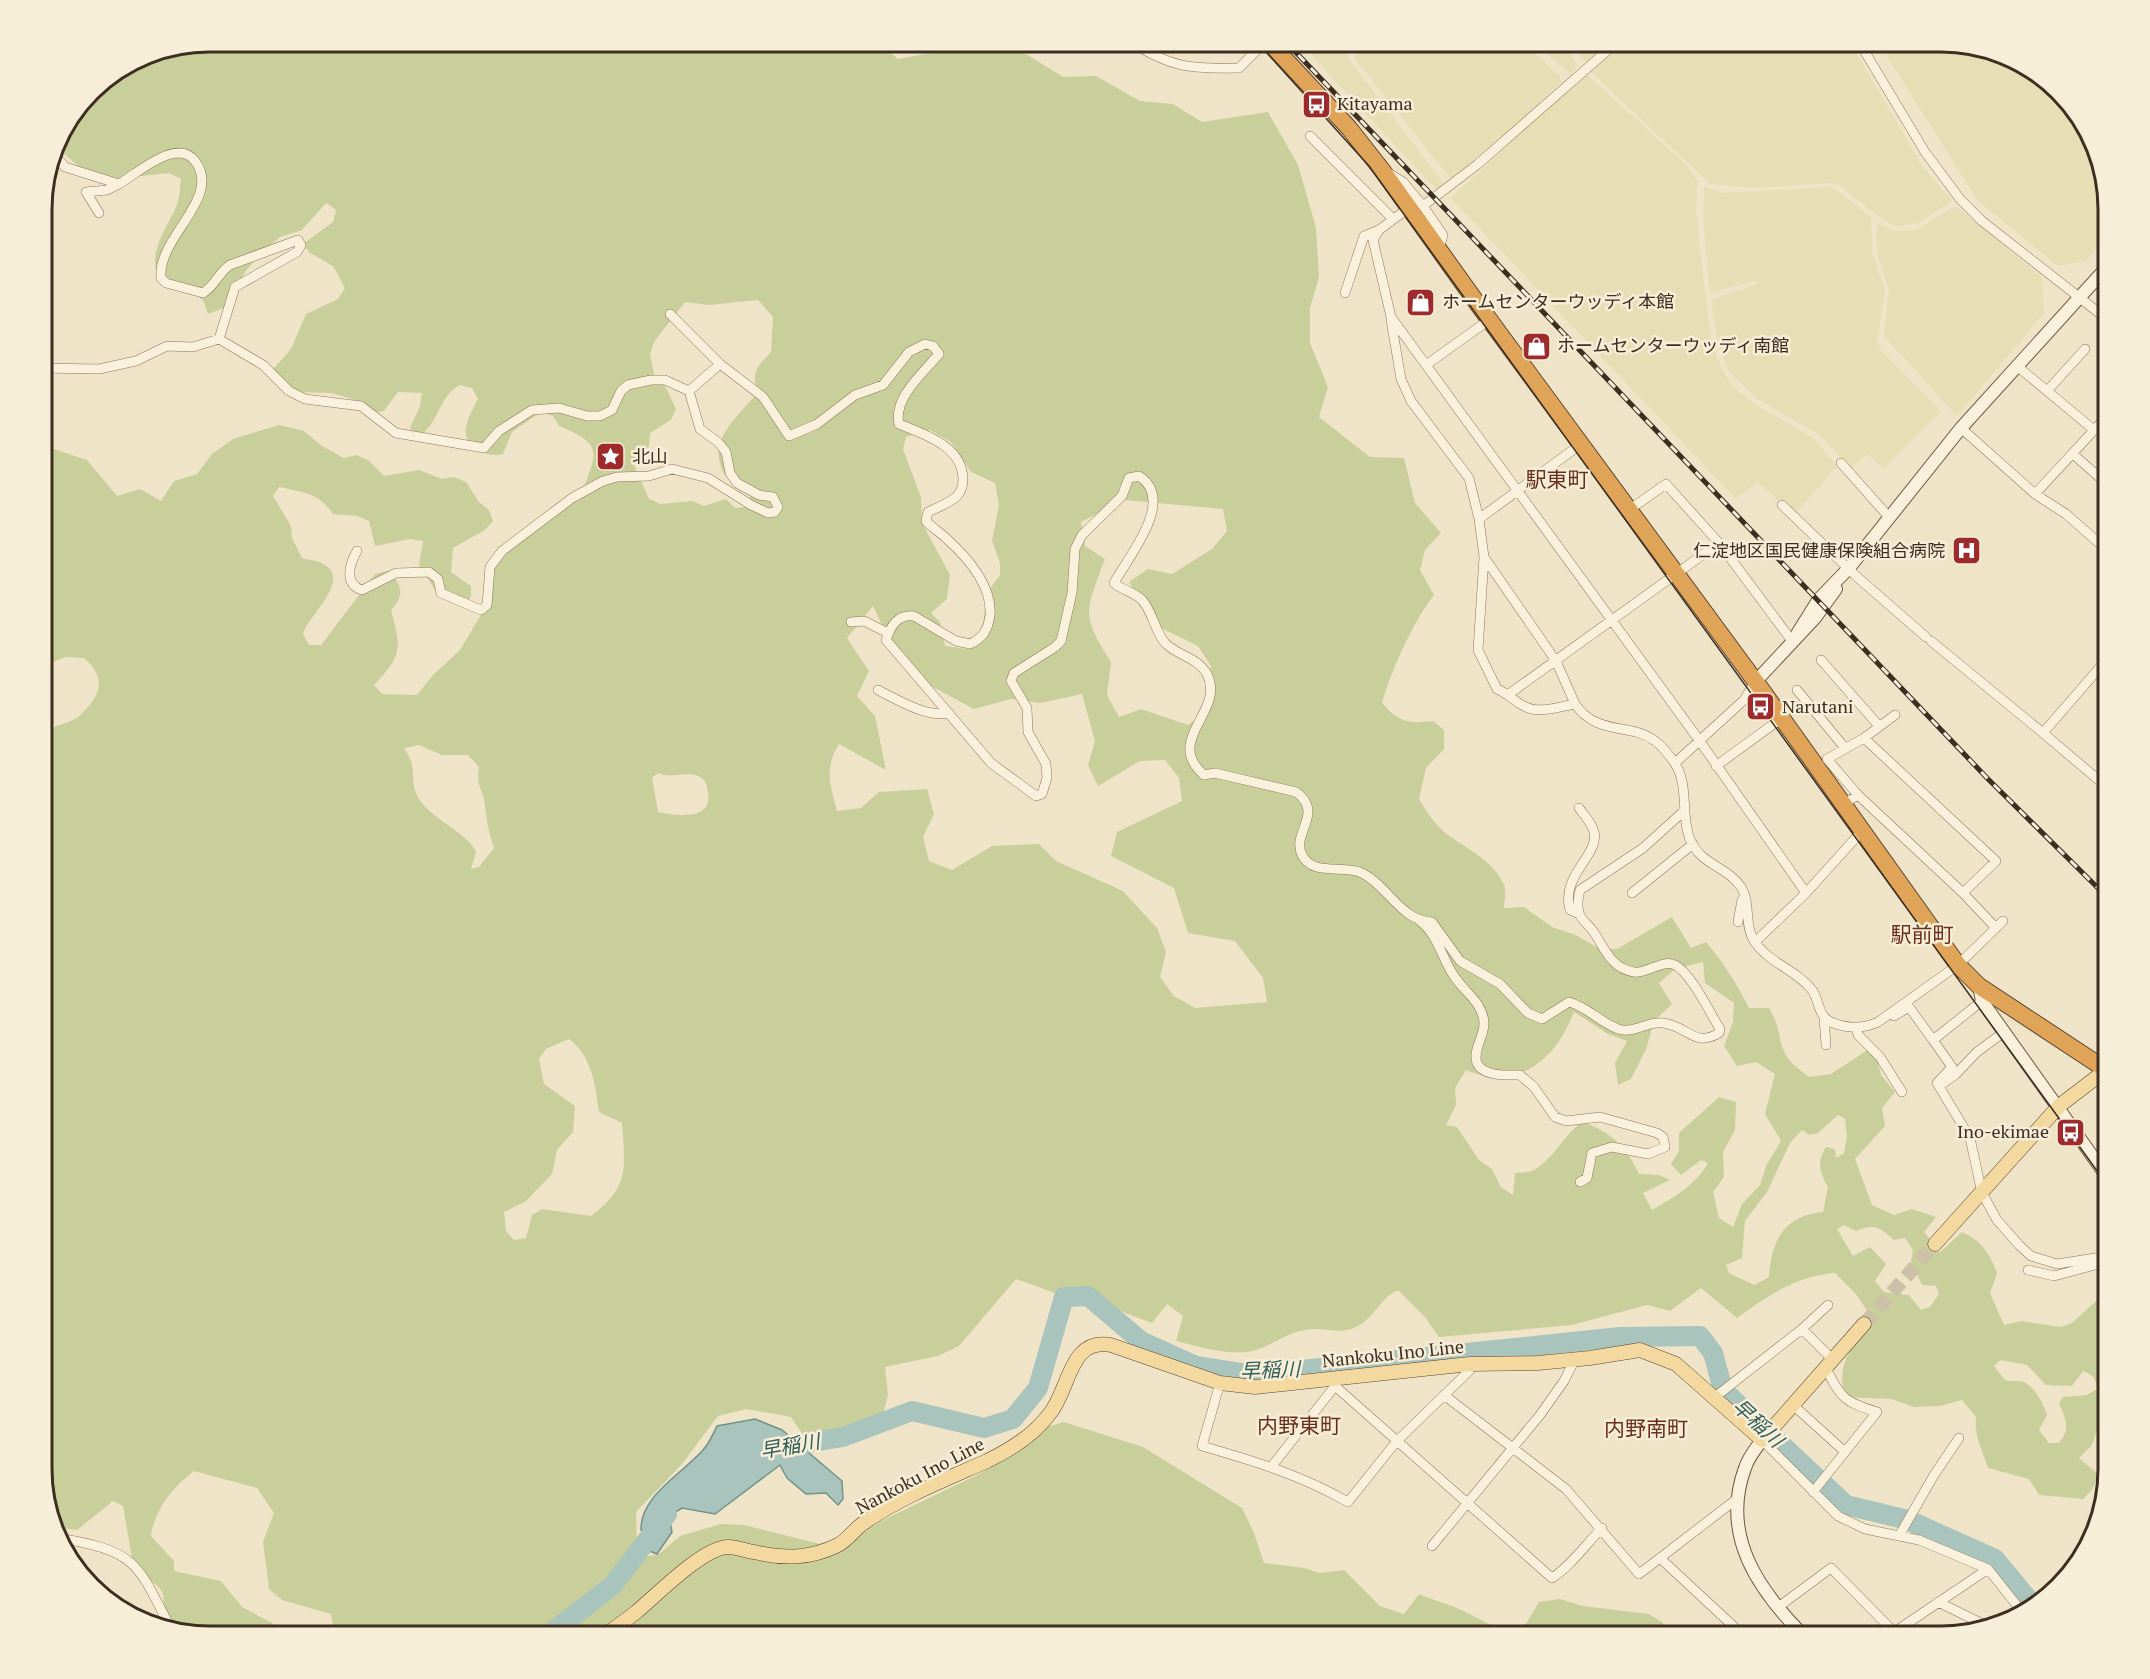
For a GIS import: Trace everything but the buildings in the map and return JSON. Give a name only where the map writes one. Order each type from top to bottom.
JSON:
[{"type":"highway","points":[[1278,52],[1416,206],[1439,249],[1489,320],[1756,681],[1842,806],[1981,994],[2098,1065]]},
{"type":"main road","points":[[1935,1245],[2059,1106],[2098,1077]]},
{"type":"main road","points":[[1765,1435],[1864,1324]]},
{"type":"main road","name":"Nankoku Ino Line","points":[[618,1626],[659,1590],[716,1551],[728,1547],[776,1556],[794,1558],[808,1556],[839,1545],[864,1522],[1003,1453],[1029,1434],[1050,1413],[1064,1390],[1074,1362],[1088,1346],[1100,1343],[1220,1383],[1255,1387],[1334,1382],[1470,1364],[1575,1359],[1640,1350],[1654,1353],[1676,1364],[1765,1435]]},
{"type":"street","points":[[1150,52],[1174,65],[1202,69],[1239,68],[1254,52]]},
{"type":"street","points":[[1575,704],[1547,710],[1531,709],[1497,689],[1478,650],[1484,557],[1479,519],[1469,478],[1411,402],[1401,379],[1391,317],[1373,240],[1380,230],[1393,219],[1478,164],[1606,52]]},
{"type":"street","points":[[1865,52],[1937,169],[1960,200],[1982,221],[2098,311]]},
{"type":"street","points":[[1310,136],[1393,219]]},
{"type":"street","points":[[99,213],[86,192],[108,190],[172,153],[186,153],[201,170],[203,187],[162,261],[161,278],[166,283],[203,293],[210,289],[221,271],[230,265],[298,240],[301,242],[297,252],[235,287],[219,339]]},
{"type":"street","points":[[60,162],[65,167],[119,184]]},
{"type":"street","points":[[1345,293],[1364,236],[1380,230]]},
{"type":"street","points":[[1675,763],[1744,700],[1756,681],[1825,606],[1848,569],[1888,516],[1961,428],[2098,277]]},
{"type":"street","points":[[670,314],[720,364],[762,397],[789,436],[817,424],[855,395],[883,385],[909,352],[925,344],[933,346],[939,354],[903,399],[897,414],[899,424],[937,440],[951,450],[963,470],[963,486],[957,497],[928,512],[926,521],[968,562],[986,588],[991,604],[989,626],[981,639],[970,644],[956,641],[914,616],[900,618],[888,633],[886,640],[991,763],[1036,796],[1042,794],[1047,778],[1046,764],[1028,732],[1027,708],[1011,681],[1014,673],[1061,641],[1072,593],[1075,549],[1089,526],[1122,496],[1129,478],[1139,476],[1146,480],[1153,501],[1150,519],[1114,583],[1141,599],[1166,644],[1198,663],[1208,675],[1211,694],[1188,749],[1192,764],[1204,775],[1215,773],[1296,792],[1305,798],[1308,805],[1301,847],[1302,855],[1309,863],[1322,869],[1360,873],[1420,921],[1440,946],[1454,976],[1471,993],[1480,1008],[1485,1025],[1476,1056],[1478,1064],[1484,1070],[1499,1075],[1520,1075],[1534,1087],[1556,1117],[1566,1121],[1600,1117],[1658,1133],[1663,1137],[1665,1147],[1648,1154],[1612,1147],[1592,1153],[1587,1178],[1580,1182]]},
{"type":"street","points":[[1391,317],[1610,621],[1699,740],[1806,893]]},
{"type":"street","points":[[1426,365],[1489,320]]},
{"type":"street","points":[[53,368],[99,369],[136,361],[167,346],[193,347],[219,339],[263,365],[289,391],[305,399],[361,406],[396,433],[484,448],[499,431],[532,410],[559,408],[587,416],[600,416],[612,410],[621,391],[628,385],[651,380],[665,380],[689,391],[700,429],[718,442],[726,452],[730,474],[748,490],[773,497],[778,507],[775,512],[768,513],[708,478],[672,469],[649,476],[617,477],[603,481],[572,498],[502,551],[490,567],[487,605],[481,610],[441,593],[438,579],[429,572],[396,573],[362,590],[357,588],[350,574],[350,564],[357,551]]},
{"type":"street","points":[[2049,390],[2085,349]]},
{"type":"street","points":[[689,391],[720,364]]},
{"type":"street","points":[[2017,366],[2049,390],[2094,430]]},
{"type":"street","points":[[2035,494],[2098,426]]},
{"type":"street","points":[[1961,428],[2035,494],[2066,514],[2098,542]]},
{"type":"street","points":[[1479,519],[1581,444]]},
{"type":"street","points":[[2073,454],[2098,476]]},
{"type":"street","points":[[1841,463],[1888,516]]},
{"type":"street","points":[[1629,510],[1666,484],[1719,543],[1795,637]]},
{"type":"street","points":[[1782,505],[1848,569],[2098,780]]},
{"type":"street","points":[[1509,694],[1719,543]]},
{"type":"street","points":[[1484,557],[1556,661],[1575,704],[1592,722],[1655,740],[1675,763],[1682,785],[1684,811],[1693,844],[1715,868],[1732,876],[1743,889],[1748,928],[1755,942],[1812,990],[1824,1017],[1826,1045]]},
{"type":"street","points":[[851,622],[864,621],[888,633]]},
{"type":"street","points":[[1821,660],[1880,726]]},
{"type":"street","points":[[2043,733],[2098,670]]},
{"type":"street","points":[[878,690],[912,706],[939,714],[949,713]]},
{"type":"street","points":[[1797,690],[1845,748]]},
{"type":"street","points":[[1824,1017],[1841,1025],[1856,1027],[1869,1026],[1878,1022],[1958,965],[2000,924],[1963,893],[1858,795],[1827,759],[1864,738],[1895,715]]},
{"type":"street","points":[[1716,766],[1782,718]]},
{"type":"street","points":[[1864,738],[1996,861],[1963,893]]},
{"type":"street","points":[[1842,806],[1858,795]]},
{"type":"street","points":[[1420,921],[1432,922],[1460,961],[1500,984],[1528,1013],[1542,1019],[1569,1002],[1579,1005],[1617,1029],[1627,1030],[1656,1022],[1679,1027],[1700,1039],[1707,1040],[1719,1033],[1720,1029],[1691,982],[1676,965],[1667,963],[1635,972],[1622,967],[1606,955],[1579,914],[1570,910],[1567,879],[1594,841],[1594,831],[1579,808]]},
{"type":"street","points":[[1579,914],[1580,890],[1643,848],[1684,811]]},
{"type":"street","points":[[1755,942],[1806,893],[1861,832]]},
{"type":"street","points":[[1632,893],[1693,844]]},
{"type":"street","points":[[1738,922],[1743,889]]},
{"type":"street","points":[[1933,1040],[1981,994],[2004,1032],[2098,1163]]},
{"type":"street","points":[[1878,1022],[1888,1020],[1909,1007],[1952,1067],[1937,1083],[1970,1138],[1982,1193],[1997,1220],[2031,1256],[2045,1263],[2057,1264],[2098,1258]]},
{"type":"street","points":[[1856,1027],[1858,1035],[1880,1057],[1902,1092]]},
{"type":"street","points":[[1939,1086],[1955,1075],[1977,1052],[2004,1032]]},
{"type":"street","points":[[2028,1270],[2054,1276],[2098,1265]]},
{"type":"street","points":[[1715,1397],[1802,1329],[1828,1305]]},
{"type":"street","points":[[1802,1329],[1829,1364],[1834,1386],[1849,1403],[1877,1412],[1813,1492]]},
{"type":"street","points":[[1432,1546],[1546,1406],[1575,1359]]},
{"type":"street","points":[[1220,1383],[1202,1446],[1272,1466],[1313,1482],[1348,1502],[1396,1442],[1469,1371],[1470,1364]]},
{"type":"street","points":[[1272,1466],[1334,1382],[1396,1442],[1552,1578],[1564,1570],[1576,1554],[1602,1528]]},
{"type":"street","points":[[1444,1395],[1566,1489],[1602,1528],[1639,1574],[1738,1498]]},
{"type":"street","points":[[1792,1404],[1845,1452]]},
{"type":"street","points":[[1794,1626],[1777,1608],[1749,1567],[1740,1534],[1738,1498],[1745,1466],[1765,1435],[1813,1492],[1838,1516],[1865,1529],[1919,1540],[1988,1569],[2016,1607]]},
{"type":"street","points":[[1899,1536],[1934,1475],[1959,1438]]},
{"type":"street","points":[[70,1541],[117,1551],[135,1564],[166,1620]]},
{"type":"street","points":[[1660,1558],[1733,1626]]},
{"type":"street","points":[[1777,1608],[1831,1568],[1883,1626]]},
{"type":"street","points":[[1904,1626],[1988,1569]]},
{"type":"street","points":[[1938,1602],[1978,1621]]},
{"type":"shaded area","points":[[1308,52],[1345,52],[1444,184],[1436,189]]},
{"type":"shaded area","points":[[1356,52],[1533,52],[1560,76],[1561,82],[1517,124],[1451,179],[1354,55]]},
{"type":"shaded area","points":[[1544,52],[1569,52],[1577,65],[1571,74]]},
{"type":"shaded area","points":[[1578,52],[1600,52],[1586,63]]},
{"type":"shaded area","points":[[1610,52],[1856,52],[1921,164],[1952,201],[1918,223],[1896,227],[1839,185],[1832,183],[1757,188],[1710,184],[1588,69]]},
{"type":"shaded area","points":[[1884,52],[1940,52],[1981,58],[2000,64],[2036,85],[2065,114],[2081,140],[2089,159],[2096,189],[2098,246],[2086,261],[2058,266],[1978,201]]},
{"type":"shaded area","points":[[1585,73],[1684,163],[1698,181],[1696,208],[1700,252],[1712,343],[1721,368],[1733,386],[1751,402],[1813,438],[1837,466],[1796,513],[1783,500],[1779,501],[1757,482],[1736,499],[1451,198]]},
{"type":"shaded area","points":[[1704,186],[1723,193],[1830,187],[1840,192],[1871,217],[1872,252],[1885,290],[1877,342],[1881,350],[1941,412],[1884,469],[1867,454],[1851,469],[1820,435],[1756,398],[1729,372],[1718,345],[1711,300],[1757,284],[1757,280],[1710,293],[1703,216]]},
{"type":"shaded area","points":[[1956,206],[2042,277],[2044,313],[1957,416],[1884,336],[1889,289],[1878,256],[1876,235],[1878,224],[1895,231],[1916,230]]},
{"type":"green space","points":[[210,52],[889,52],[898,59],[933,52],[1023,52],[1063,77],[1096,76],[1140,101],[1173,104],[1202,122],[1268,112],[1298,165],[1316,228],[1319,277],[1310,308],[1310,343],[1328,387],[1319,417],[1370,457],[1404,458],[1415,503],[1441,533],[1425,550],[1420,570],[1434,595],[1404,646],[1382,703],[1399,718],[1410,722],[1433,721],[1444,730],[1444,749],[1426,768],[1419,799],[1443,831],[1494,869],[1505,887],[1504,908],[1524,907],[1552,927],[1576,935],[1598,948],[1617,949],[1672,917],[1691,948],[1706,942],[1730,974],[1749,1008],[1769,1008],[1787,1057],[1809,1077],[1831,1074],[1869,1049],[1877,1058],[1881,1075],[1895,1092],[1882,1108],[1885,1126],[1855,1159],[1872,1205],[1894,1215],[1912,1209],[1936,1217],[1924,1232],[1940,1252],[1962,1232],[1980,1243],[1997,1273],[1990,1293],[2004,1325],[2021,1321],[2061,1327],[2072,1323],[2098,1299],[2098,1427],[2092,1445],[2079,1458],[2098,1474],[2092,1490],[2083,1499],[2039,1495],[2029,1479],[1988,1468],[1977,1437],[1976,1417],[1962,1400],[1940,1406],[1914,1407],[1891,1399],[1844,1397],[1842,1384],[1845,1363],[1853,1347],[1873,1319],[1855,1293],[1835,1273],[1795,1282],[1772,1294],[1737,1318],[1701,1288],[1670,1311],[1647,1305],[1572,1325],[1439,1337],[1425,1317],[1398,1290],[1386,1298],[1364,1322],[1352,1329],[1306,1330],[1293,1333],[1262,1348],[1242,1352],[1219,1351],[1176,1341],[1183,1316],[1167,1304],[1152,1323],[1120,1311],[1094,1307],[1016,1279],[959,1346],[938,1356],[885,1367],[888,1395],[883,1414],[862,1422],[839,1442],[803,1435],[791,1417],[746,1409],[718,1416],[682,1464],[636,1512],[637,1544],[644,1557],[659,1554],[680,1536],[721,1524],[744,1525],[820,1544],[859,1536],[881,1521],[979,1474],[1015,1453],[1043,1428],[1064,1422],[1143,1447],[1242,1508],[1254,1533],[1264,1563],[1304,1568],[1320,1573],[1344,1570],[1380,1606],[1404,1614],[1419,1594],[1497,1626],[333,1626],[331,1614],[282,1600],[269,1589],[263,1542],[274,1513],[257,1488],[194,1471],[166,1499],[156,1517],[151,1536],[174,1561],[174,1571],[221,1581],[242,1607],[274,1626],[189,1625],[160,1618],[164,1598],[154,1583],[134,1570],[123,1506],[113,1501],[77,1530],[64,1528],[54,1490],[53,728],[79,716],[93,701],[99,682],[95,670],[84,658],[66,657],[53,662],[53,449],[87,460],[117,496],[140,489],[161,501],[174,481],[197,474],[212,454],[233,439],[279,425],[304,431],[322,446],[344,458],[356,455],[368,460],[384,476],[419,470],[442,479],[454,477],[466,482],[479,502],[489,510],[493,521],[485,530],[453,548],[451,572],[471,586],[471,597],[462,605],[439,596],[419,565],[423,541],[410,539],[375,546],[369,521],[357,516],[333,514],[322,502],[303,492],[279,487],[273,496],[291,526],[292,538],[302,558],[323,564],[332,572],[331,589],[303,634],[309,645],[321,645],[375,574],[387,571],[396,580],[400,590],[399,599],[391,610],[398,643],[395,658],[374,685],[382,694],[417,695],[433,675],[460,650],[491,598],[490,574],[495,563],[528,525],[581,495],[593,460],[593,452],[591,445],[584,439],[559,426],[553,416],[541,412],[512,432],[503,454],[489,455],[479,451],[470,444],[466,432],[466,425],[478,399],[472,388],[460,385],[447,396],[430,426],[417,437],[410,428],[420,406],[422,393],[398,392],[384,411],[372,413],[352,399],[332,393],[295,392],[273,381],[274,368],[291,349],[306,314],[338,299],[345,288],[333,266],[310,253],[303,244],[333,222],[336,210],[326,203],[302,230],[280,237],[261,253],[245,272],[231,305],[208,314],[204,302],[188,285],[163,285],[157,275],[155,265],[158,245],[177,204],[181,179],[169,173],[96,181],[63,153],[79,122],[92,106],[122,79],[150,64],[189,54]],"holes":[[[758,300],[773,317],[771,352],[759,366],[755,375],[758,392],[725,432],[719,451],[723,473],[750,496],[747,507],[735,508],[726,499],[704,506],[692,501],[661,504],[649,499],[634,465],[649,446],[650,433],[671,420],[676,409],[665,386],[655,380],[650,354],[654,342],[685,302],[709,305]],[[930,430],[951,442],[971,472],[995,483],[999,505],[992,541],[1000,563],[1000,575],[986,594],[983,629],[978,641],[968,649],[945,646],[940,622],[931,613],[947,599],[950,575],[922,523],[921,497],[903,449],[906,437]],[[1124,500],[1223,509],[1227,531],[1212,549],[1172,574],[1148,569],[1129,582],[1153,624],[1198,646],[1211,666],[1206,712],[1188,725],[1141,709],[1119,717],[1107,695],[1111,662],[1094,633],[1089,612],[1090,602],[1105,559],[1085,546],[1081,522]],[[873,606],[895,652],[916,678],[974,709],[1011,699],[1041,703],[1082,694],[1095,741],[1088,765],[1098,786],[1140,761],[1165,760],[1179,778],[1182,801],[1117,832],[1111,856],[1174,888],[1188,933],[1235,941],[1263,978],[1267,1002],[1195,1008],[1174,996],[1160,977],[1166,952],[1157,928],[1123,891],[1056,861],[1039,844],[992,846],[952,870],[929,861],[923,837],[934,814],[927,789],[879,792],[861,808],[837,811],[830,769],[839,744],[886,770],[875,716],[857,696],[869,671],[847,638]],[[419,745],[442,755],[468,755],[479,767],[479,784],[494,848],[479,867],[471,869],[476,852],[465,838],[431,812],[418,797],[411,763],[404,748]],[[659,773],[664,775],[690,774],[700,777],[708,790],[708,802],[705,808],[699,812],[683,815],[658,812],[652,777]],[[1703,962],[1705,983],[1734,1003],[1733,1022],[1724,1046],[1737,1066],[1756,1062],[1775,1074],[1765,1114],[1781,1141],[1767,1164],[1760,1185],[1742,1204],[1733,1227],[1719,1218],[1713,1192],[1724,1177],[1723,1152],[1735,1130],[1736,1102],[1719,1097],[1679,1133],[1679,1151],[1671,1164],[1681,1175],[1701,1160],[1708,1163],[1690,1185],[1652,1210],[1643,1193],[1670,1180],[1659,1175],[1639,1174],[1629,1156],[1616,1141],[1601,1130],[1582,1122],[1541,1165],[1532,1171],[1515,1173],[1513,1195],[1501,1187],[1492,1169],[1479,1160],[1457,1127],[1446,1125],[1456,1105],[1455,1088],[1466,1070],[1485,1076],[1502,1077],[1518,1074],[1532,1067],[1556,1045],[1574,1012],[1608,1034],[1627,1041],[1615,1063],[1618,1085],[1631,1079],[1646,1049],[1654,1021],[1672,1004],[1659,983],[1675,969]],[[569,1039],[583,1054],[591,1072],[599,1112],[622,1123],[624,1164],[619,1185],[613,1195],[591,1216],[542,1209],[532,1215],[526,1238],[514,1240],[506,1231],[504,1212],[526,1201],[552,1174],[557,1150],[573,1132],[575,1106],[544,1084],[539,1059],[546,1049]],[[1838,1115],[1845,1119],[1847,1136],[1844,1153],[1836,1158],[1835,1149],[1826,1147],[1821,1158],[1821,1172],[1828,1187],[1823,1212],[1798,1219],[1782,1233],[1776,1242],[1769,1277],[1754,1285],[1729,1273],[1726,1265],[1742,1258],[1745,1221],[1767,1192],[1790,1143],[1802,1130],[1809,1135],[1818,1133]],[[1844,1225],[1856,1231],[1868,1227],[1881,1229],[1894,1240],[1905,1238],[1913,1250],[1911,1261],[1922,1285],[1936,1286],[1939,1294],[1930,1307],[1921,1310],[1909,1295],[1884,1292],[1875,1281],[1886,1264],[1870,1247],[1853,1256],[1837,1229]],[[2000,1360],[2027,1365],[2046,1385],[2072,1386],[2083,1371],[2093,1377],[2097,1389],[2087,1395],[2063,1397],[2059,1403],[2066,1424],[2065,1433],[2058,1443],[2049,1443],[2039,1430],[2047,1415],[2039,1397],[2028,1384],[2005,1380],[1994,1366]]]},
{"type":"green space","points":[[1560,1599],[1583,1606],[1649,1614],[1664,1626],[1514,1626],[1526,1624],[1539,1602]]},
{"type":"water","points":[[755,1419],[782,1430],[842,1481],[843,1499],[838,1505],[826,1493],[806,1494],[787,1478],[780,1465],[715,1514],[682,1508],[669,1516],[672,1532],[657,1554],[645,1549],[651,1534],[641,1530],[643,1518],[655,1496],[705,1448],[717,1426]]},
{"type":"waterway","name":"早稲川","points":[[775,1448],[843,1437],[912,1411],[984,1428],[1013,1419],[1038,1388],[1064,1297],[1088,1296],[1141,1341],[1196,1366],[1253,1375],[1620,1337],[1700,1336],[1713,1353],[1723,1390],[1846,1505],[1908,1520],[1995,1559],[2028,1599]]},
{"type":"waterway","name":"早稲川","points":[[560,1626],[613,1585],[667,1514]]},
{"type":"tunnel","points":[[1864,1324],[1935,1244]]},
{"type":"tram line","points":[[1266,52],[1369,166],[2098,1172]]},
{"type":"railway","points":[[1296,52],[1988,779],[2098,888]]},
{"type":"place","name":"Kitayama","points":[[1316,104]]},
{"type":"place","name":"ホームセンターウッディ本館","points":[[1421,302]]},
{"type":"place","name":"ホームセンターウッディ南館","points":[[1536,346]]},
{"type":"place","name":"北山","points":[[611,457]]},
{"type":"place","name":"仁淀地区国民健康保険組合病院","points":[[1966,551]]},
{"type":"place","name":"Narutani","points":[[1761,707]]},
{"type":"place","name":"Ino-ekimae","points":[[2070,1132]]},
{"type":"district","name":"駅東町","points":[[1557,480]]},
{"type":"district","name":"駅前町","points":[[1922,935]]},
{"type":"district","name":"内野東町","points":[[1299,1426]]},
{"type":"district","name":"内野南町","points":[[1646,1429]]}]
